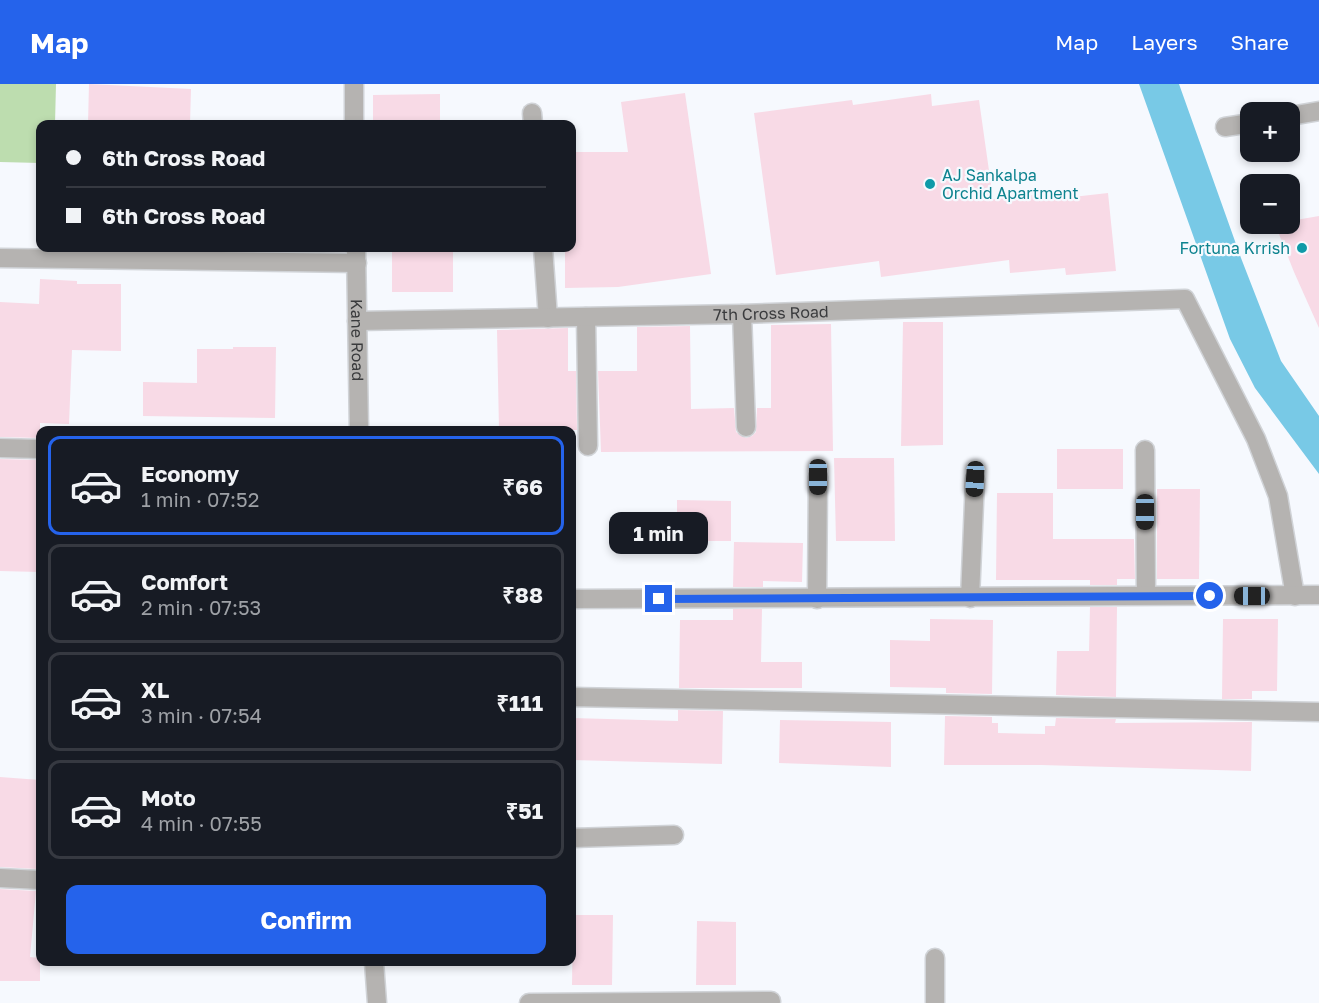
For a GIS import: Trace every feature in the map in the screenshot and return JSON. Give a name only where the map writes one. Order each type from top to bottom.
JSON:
[{"type":"street","points":[[354,84],[354,120]]},
{"type":"street","points":[[1300,114],[1319,111]]},
{"type":"street","points":[[1225,127],[1240,125]]},
{"type":"street","points":[[543,252],[548,318]]},
{"type":"street","points":[[0,258],[357,255]]},
{"type":"street","name":"Kane Road","points":[[357,255],[359,426]]},
{"type":"street","name":"7th Cross Road","points":[[357,321],[742,314],[1185,299],[1256,439],[1278,496],[1295,596]]},
{"type":"street","points":[[742,314],[746,426]]},
{"type":"street","points":[[586,317],[588,446]]},
{"type":"street","points":[[0,448],[36,449]]},
{"type":"street","points":[[1145,450],[1146,595]]},
{"type":"street","points":[[817,599],[818,477]]},
{"type":"street","points":[[970,598],[975,479]]},
{"type":"street","points":[[576,599],[1319,595]]},
{"type":"street","points":[[576,697],[1319,712]]},
{"type":"street","points":[[576,838],[674,835]]},
{"type":"street","points":[[0,878],[36,880]]},
{"type":"street","points":[[934,1003],[935,958]]},
{"type":"street","points":[[374,966],[376,1003]]},
{"type":"street","points":[[529,1003],[771,1001]]},
{"type":"green space","points":[[0,84],[56,84],[55,120],[36,120],[36,163],[0,162]]},
{"type":"water","points":[[1139,84],[1179,84],[1241,258],[1281,361],[1319,416],[1319,474],[1255,388],[1230,339]]},
{"type":"building","points":[[89,84],[191,89],[190,120],[88,120]]},
{"type":"building","points":[[685,93],[711,274],[618,287],[565,288],[565,252],[576,252],[576,152],[628,152],[621,102]]},
{"type":"building","points":[[440,94],[440,120],[373,120],[373,95]]},
{"type":"building","points":[[931,94],[932,106],[979,100],[993,199],[1054,193],[1055,199],[1108,193],[1116,271],[1066,275],[1065,268],[1010,273],[1009,260],[881,277],[879,261],[776,275],[754,113],[852,100],[853,105]]},
{"type":"building","name":"Fortuna Krrish","points":[[1319,216],[1319,328],[1279,234],[1300,234],[1300,219]]},
{"type":"building","points":[[392,252],[453,252],[453,292],[392,292]]},
{"type":"building","points":[[40,279],[77,281],[77,284],[121,284],[121,351],[72,350],[69,424],[40,423],[40,426],[36,426],[36,438],[0,437],[0,302],[39,304]]},
{"type":"building","points":[[903,322],[943,322],[943,445],[901,446]]},
{"type":"building","points":[[831,324],[833,451],[601,452],[598,371],[637,371],[637,327],[690,326],[691,409],[734,408],[736,432],[746,438],[756,432],[757,408],[771,408],[771,325]]},
{"type":"building","points":[[568,328],[568,371],[576,371],[577,430],[576,426],[499,426],[497,330]]},
{"type":"building","points":[[233,347],[276,347],[275,418],[143,416],[143,382],[197,383],[197,349],[233,349]]},
{"type":"building","points":[[1057,449],[1123,449],[1123,489],[1057,489]]},
{"type":"building","points":[[834,458],[894,458],[895,541],[836,541]]},
{"type":"building","points":[[0,459],[36,460],[36,572],[0,571]]},
{"type":"building","points":[[1157,489],[1200,489],[1199,579],[1157,579]]},
{"type":"building","points":[[997,493],[1053,493],[1053,539],[1134,539],[1135,579],[1117,579],[1117,585],[1090,585],[1090,580],[996,580]]},
{"type":"building","points":[[677,500],[731,501],[731,541],[677,541]]},
{"type":"building","points":[[734,542],[803,543],[802,582],[763,581],[763,587],[733,587]]},
{"type":"building","points":[[1090,607],[1117,607],[1116,697],[1056,695],[1057,651],[1089,651]]},
{"type":"building","points":[[733,609],[762,609],[761,662],[802,662],[802,688],[679,688],[680,620],[733,620]]},
{"type":"building","points":[[930,619],[993,620],[992,694],[946,693],[946,688],[890,687],[890,640],[930,641]]},
{"type":"building","points":[[1223,619],[1278,619],[1277,691],[1252,691],[1252,699],[1222,699]]},
{"type":"building","points":[[678,710],[723,711],[722,764],[576,760],[576,718],[678,721]]},
{"type":"building","points":[[945,716],[992,717],[992,723],[998,723],[998,733],[1045,734],[1045,726],[1055,726],[1056,718],[1116,719],[1115,723],[1252,722],[1251,771],[1041,765],[944,765]]},
{"type":"building","points":[[780,720],[891,722],[891,767],[779,763]]},
{"type":"building","points":[[0,777],[36,780],[36,869],[0,867]]},
{"type":"building","points":[[0,889],[36,891],[30,957],[36,958],[36,966],[40,966],[40,981],[0,981]]},
{"type":"building","points":[[576,915],[613,915],[612,985],[572,985],[572,966],[576,966]]},
{"type":"building","points":[[697,921],[736,922],[736,985],[696,985]]},
{"type":"place","name":"AJ Sankalpa Orchid Apartment","points":[[930,184]]},
{"type":"place","name":"Fortuna Krrish","points":[[1302,248]]},
{"type":"route","points":[[659,599],[1210,596]]}]
